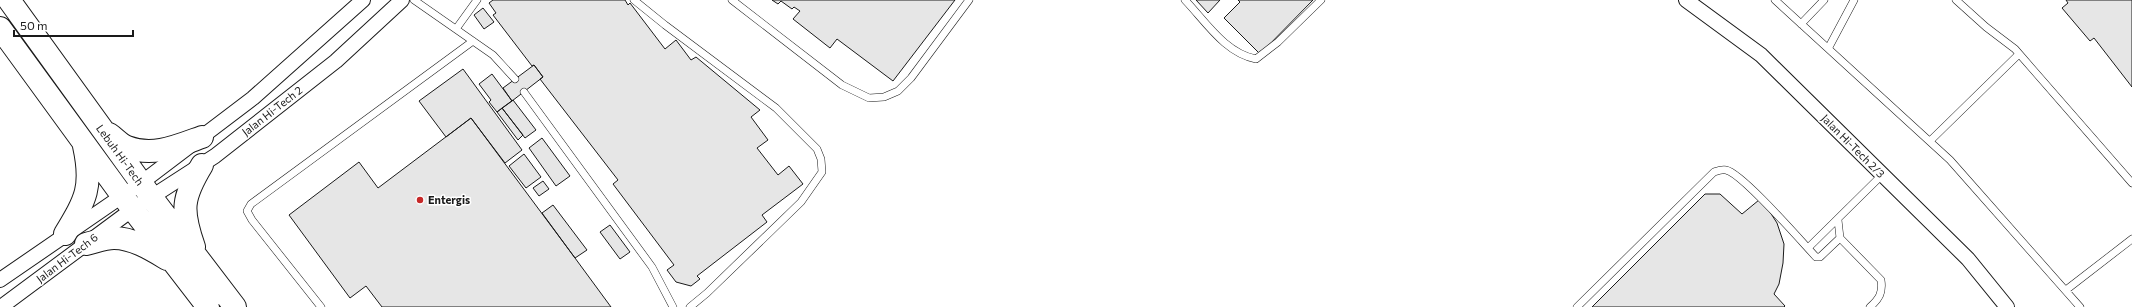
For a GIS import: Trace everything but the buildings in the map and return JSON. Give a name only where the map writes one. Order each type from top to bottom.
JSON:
[{"type":"main road","name":"Lebuh Hi-Tech","points":[[9,0],[146,190],[235,307]]},
{"type":"main road","name":"Lebuh Hi-Tech","points":[[0,28],[127,202],[208,307]]},
{"type":"main road","points":[[101,127],[126,147],[148,151],[168,150],[202,137]]},
{"type":"main road","points":[[65,234],[82,207],[88,187],[89,169],[82,141]]},
{"type":"main road","points":[[198,260],[187,229],[185,208],[188,188],[202,165]]},
{"type":"main road","points":[[86,244],[114,238],[130,241],[149,248],[173,263]]},
{"type":"street","name":"Jalan Hi-Tech 2","points":[[127,202],[146,190],[202,137],[253,98],[354,5],[363,0]]},
{"type":"street","name":"Jalan Hi-Tech 2","points":[[127,202],[146,190],[202,165],[336,61],[402,0]]},
{"type":"street","name":"Jalan Hi-Tech 2/3","points":[[1686,0],[1761,55],[1968,259],[2007,307]]},
{"type":"street","name":"Jalan Hi-Tech 6","points":[[0,280],[65,234],[127,202]]},
{"type":"street","name":"Jalan Hi-Tech 6","points":[[1,307],[86,244],[127,202]]},
{"type":"lane","points":[[414,0],[493,55],[515,79]]},
{"type":"lane","points":[[456,29],[477,0]]},
{"type":"lane","points":[[634,0],[665,26],[776,108],[817,149],[821,159],[822,172],[801,202],[713,288],[690,307]]},
{"type":"lane","points":[[732,0],[842,85],[869,98],[884,97],[898,91],[911,78],[969,0]]},
{"type":"lane","points":[[1185,0],[1224,43],[1243,56],[1256,59],[1278,42],[1321,0]]},
{"type":"lane","points":[[1775,0],[1829,47],[1950,160],[2080,307]]},
{"type":"lane","points":[[1801,24],[1824,0]]},
{"type":"lane","points":[[1829,47],[1854,0]]},
{"type":"lane","points":[[1956,0],[2019,54],[2132,183]]},
{"type":"lane","points":[[321,307],[252,220],[247,211],[251,204],[473,41]]},
{"type":"lane","points":[[1930,140],[2019,54]]},
{"type":"lane","points":[[524,92],[652,267],[672,307]]},
{"type":"lane","points":[[1577,307],[1714,172],[1724,169],[1734,173],[1816,257],[1820,257],[1840,238]]},
{"type":"lane","points":[[1808,248],[1882,175]]},
{"type":"lane","points":[[1838,220],[1840,238],[1881,280],[1882,289],[1878,299],[1870,307]]},
{"type":"lane","points":[[2066,290],[2132,239]]},
{"type":"place","name":"Entergis","points":[[420,200]]}]
